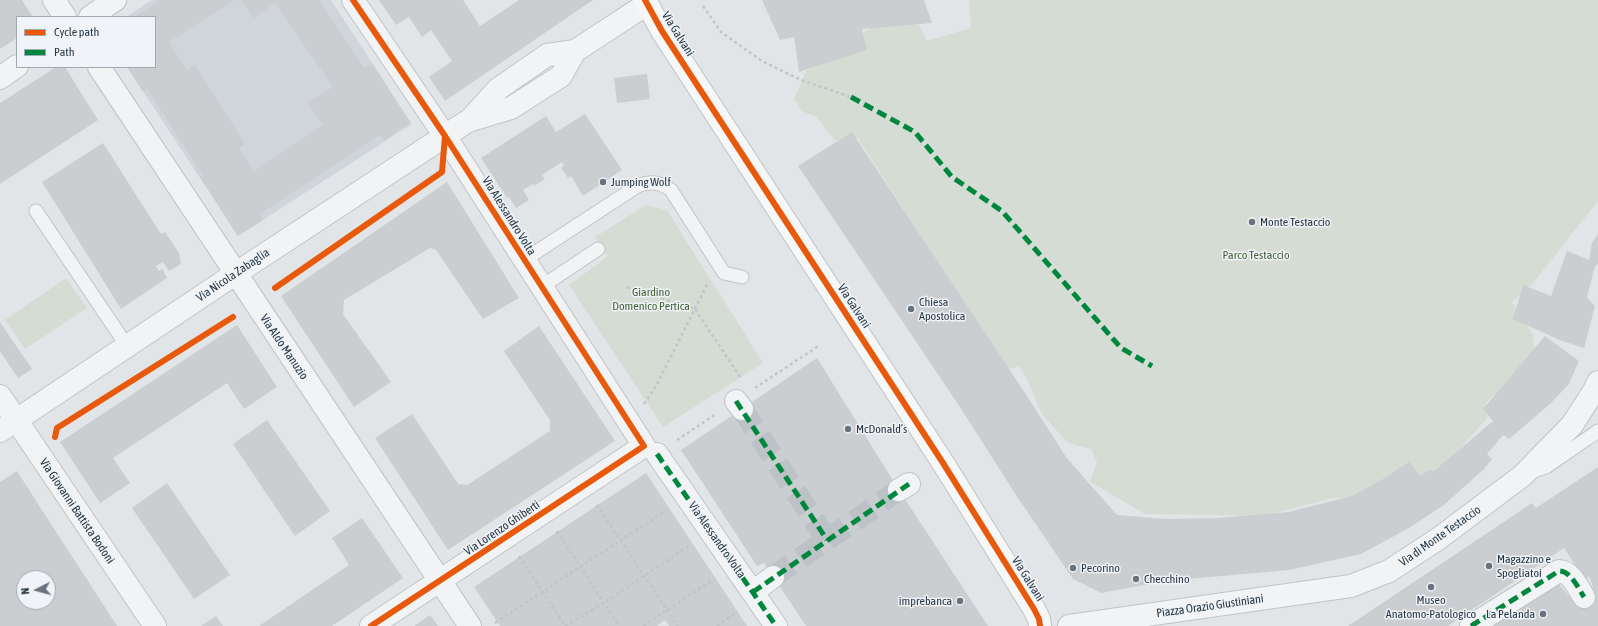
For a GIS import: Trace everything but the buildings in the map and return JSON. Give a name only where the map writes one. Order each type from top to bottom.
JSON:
[{"type":"street","points":[[54,0],[64,16]]},
{"type":"street","points":[[91,16],[115,0]]},
{"type":"street","name":"Via Alessandro Volta","points":[[353,0],[445,136],[524,260],[650,450],[687,497],[776,626]]},
{"type":"street","name":"Via Nicola Zabaglia","points":[[8,426],[235,274],[468,121],[511,108],[561,76],[575,51],[649,2]]},
{"type":"street","name":"Via Galvani","points":[[649,2],[662,31],[943,463],[1034,609],[1039,619],[1040,626]]},
{"type":"street","points":[[0,78],[16,67]]},
{"type":"street","name":"Via Aldo Manuzio","points":[[100,68],[470,626]]},
{"type":"street","name":"Via di Monte Testaccio","points":[[1351,586],[1389,571],[1438,539],[1522,476],[1572,425],[1594,391],[1598,382]]},
{"type":"street","name":"Via Giovanni Battista Bodoni","points":[[0,396],[8,426],[155,626]]},
{"type":"street","name":"Via Lorenzo Ghiberti","points":[[371,626],[440,581],[650,450]]},
{"type":"street","points":[[1471,626],[1559,571],[1564,571],[1569,574],[1584,597]]},
{"type":"street","points":[[753,592],[773,577]]},
{"type":"street","name":"Piazza Orazio Giustiniani","points":[[1069,626],[1351,586]]},
{"type":"lane","points":[[524,260],[638,185],[656,182],[665,185],[671,190],[724,274],[742,277]]},
{"type":"lane","points":[[36,211],[128,346]]},
{"type":"lane","points":[[541,286],[598,250]]},
{"type":"lane","name":"Via di Monte Testaccio","points":[[1522,476],[1546,467],[1598,431]]},
{"type":"path","points":[[703,6],[721,32],[762,61],[801,80],[851,96]]},
{"type":"path","points":[[642,408],[656,386],[718,263]]},
{"type":"path","points":[[628,287],[695,309],[742,379]]},
{"type":"path","points":[[496,623],[687,497]]},
{"type":"path","points":[[597,504],[678,626]]},
{"type":"path","points":[[553,526],[619,626]]},
{"type":"path","points":[[516,552],[565,626],[604,603],[644,575],[711,532]]},
{"type":"path","points":[[643,626],[734,565]]},
{"type":"shaded area","points":[[152,0],[331,0],[412,124],[238,236],[128,68],[156,68],[156,16],[128,16]]},
{"type":"green space","name":"Parco Testaccio","points":[[969,0],[1598,0],[1598,201],[1533,283],[1512,302],[1533,335],[1535,354],[1520,372],[1486,402],[1487,418],[1445,466],[1430,480],[1356,498],[1332,498],[1264,516],[1145,514],[1090,482],[1097,462],[1091,449],[1068,443],[1041,413],[1028,381],[1019,366],[1003,371],[968,309],[858,138],[835,140],[816,117],[802,111],[794,99],[806,71],[831,59],[870,28],[918,23],[927,41],[971,28]]},
{"type":"green space","name":"Giardino Domenico Pertica","points":[[646,205],[667,210],[763,363],[663,427],[569,285],[608,256],[595,237]]},
{"type":"green space","points":[[66,278],[87,308],[25,349],[5,320]]},
{"type":"tunnel","points":[[742,409],[827,540]]},
{"type":"tunnel","points":[[773,577],[899,490]]},
{"type":"marked path","points":[[851,97],[915,132],[952,177],[1002,211],[1121,348],[1152,366]]},
{"type":"marked path","points":[[736,401],[827,540]]},
{"type":"marked path","points":[[657,454],[776,626]]},
{"type":"marked path","points":[[753,592],[909,484]]},
{"type":"marked path","points":[[1471,626],[1559,571],[1571,577],[1584,597]]},
{"type":"cycle path","points":[[353,0],[445,136],[644,446],[371,626]]},
{"type":"cycle path","points":[[645,0],[662,31],[943,463],[1034,609],[1039,619],[1040,626]]},
{"type":"cycle path","points":[[275,288],[442,172],[445,136]]},
{"type":"cycle path","points":[[55,437],[57,428],[233,317]]},
{"type":"place","name":"Jumping Wolf","points":[[603,182]]},
{"type":"place","name":"Monte Testaccio","points":[[1252,222]]},
{"type":"place","name":"Chiesa Apostolica","points":[[911,309]]},
{"type":"place","name":"McDonald’s","points":[[848,429]]},
{"type":"place","name":"Magazzino e Spogliatoi","points":[[1489,566]]},
{"type":"place","name":"Pecorino","points":[[1073,568]]},
{"type":"place","name":"Checchino","points":[[1136,579]]},
{"type":"place","name":"Museo Anatomo-Patologico","points":[[1431,587]]},
{"type":"place","name":"imprebanca","points":[[960,601]]},
{"type":"place","name":"La Pelanda","points":[[1543,614]]}]
